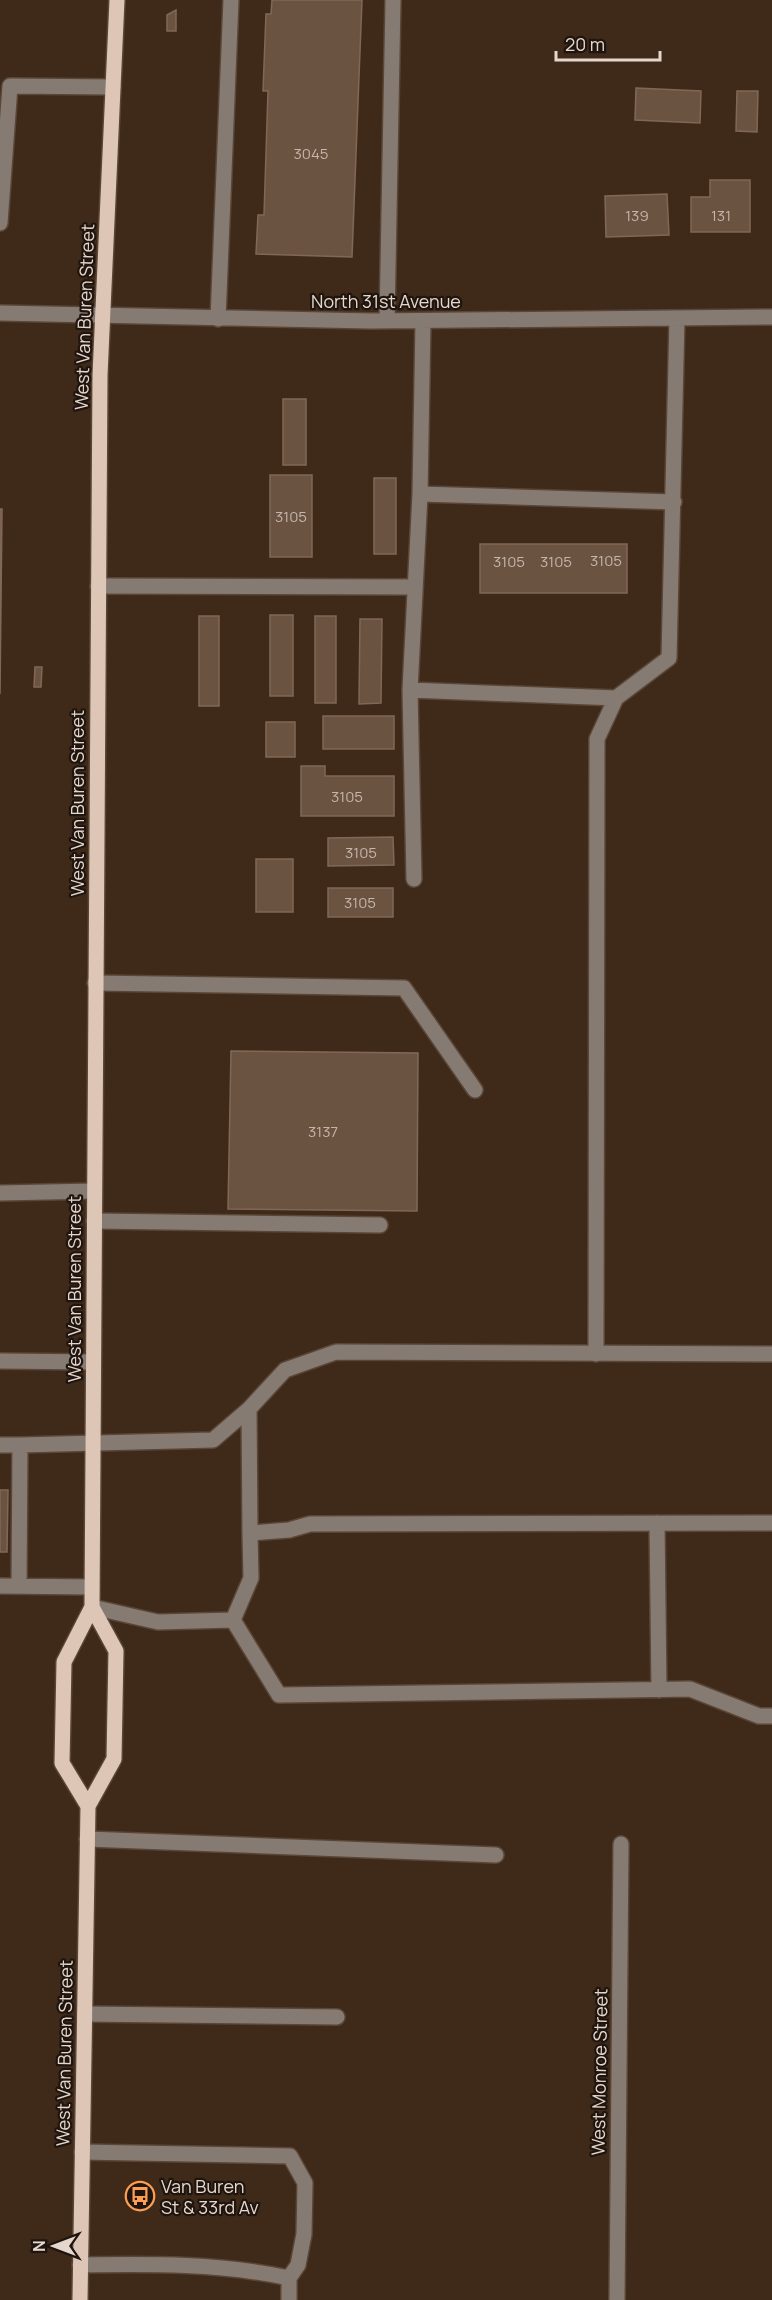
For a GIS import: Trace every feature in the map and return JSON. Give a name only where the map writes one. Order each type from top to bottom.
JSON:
[{"type":"main road","name":"West Van Buren Street","points":[[88,1806],[62,1763],[64,1662],[92,1607],[98,586],[102,316],[117,0]]},
{"type":"main road","name":"West Van Buren Street","points":[[80,2300],[88,1806],[114,1759],[116,1651],[92,1607]]},
{"type":"street","points":[[218,319],[231,0]]},
{"type":"street","points":[[387,321],[393,0]]},
{"type":"street","points":[[0,223],[10,86],[113,87]]},
{"type":"street","name":"North 31st Avenue","points":[[0,313],[387,321],[772,317]]},
{"type":"street","points":[[596,1354],[597,739],[616,698],[669,658],[677,318]]},
{"type":"street","points":[[414,879],[410,690],[420,494],[423,321]]},
{"type":"street","points":[[420,494],[674,502]]},
{"type":"street","points":[[98,586],[415,587]]},
{"type":"street","points":[[410,690],[616,698]]},
{"type":"street","points":[[95,983],[404,988],[475,1090]]},
{"type":"street","points":[[0,1193],[94,1191]]},
{"type":"street","points":[[94,1221],[380,1226]]},
{"type":"street","points":[[0,1445],[213,1440],[249,1408],[285,1370],[336,1352],[772,1354]]},
{"type":"street","points":[[0,1361],[93,1362]]},
{"type":"street","points":[[233,1620],[251,1578],[249,1408]]},
{"type":"street","points":[[19,1586],[20,1445]]},
{"type":"street","points":[[657,1523],[659,1690]]},
{"type":"street","points":[[250,1533],[289,1530],[310,1524],[772,1523]]},
{"type":"street","points":[[0,1586],[92,1587]]},
{"type":"street","points":[[92,1607],[158,1623],[233,1620]]},
{"type":"street","points":[[233,1620],[279,1695],[690,1689],[759,1716],[772,1716]]},
{"type":"street","points":[[87,1839],[496,1855]]},
{"type":"street","name":"West Monroe Street","points":[[617,2300],[621,1844]]},
{"type":"street","points":[[84,2014],[338,2017]]},
{"type":"street","points":[[82,2152],[290,2156],[305,2183],[304,2234],[298,2265],[289,2278],[289,2300]]},
{"type":"street","points":[[81,2265],[182,2263],[242,2268],[289,2278]]},
{"type":"building","points":[[272,0],[362,0],[352,257],[256,254],[258,215],[264,215],[268,91],[263,91],[266,14],[271,14]]},
{"type":"building","points":[[176,10],[176,31],[167,31],[167,15]]},
{"type":"building","points":[[636,88],[701,91],[700,123],[635,120]]},
{"type":"building","points":[[737,91],[758,91],[757,132],[736,131]]},
{"type":"building","points":[[710,180],[750,180],[750,232],[691,232],[691,197],[710,197]]},
{"type":"building","points":[[667,194],[669,235],[606,237],[605,196]]},
{"type":"building","points":[[283,399],[306,399],[306,465],[283,465]]},
{"type":"building","points":[[270,475],[312,475],[312,557],[270,557]]},
{"type":"building","points":[[374,478],[396,478],[396,554],[374,554]]},
{"type":"building","points":[[0,509],[2,509],[0,694]]},
{"type":"building","points":[[480,544],[627,544],[627,593],[480,593]]},
{"type":"building","points":[[270,615],[293,615],[293,696],[270,696]]},
{"type":"building","points":[[199,616],[219,616],[219,706],[199,706]]},
{"type":"building","points":[[315,616],[336,616],[336,703],[315,703]]},
{"type":"building","points":[[360,619],[382,619],[381,703],[359,704]]},
{"type":"building","points":[[35,667],[42,667],[41,687],[34,687]]},
{"type":"building","points":[[323,716],[394,716],[394,749],[323,749]]},
{"type":"building","points":[[266,722],[295,722],[295,757],[266,757]]},
{"type":"building","points":[[301,766],[325,766],[325,776],[394,776],[394,816],[301,816]]},
{"type":"building","points":[[393,837],[394,865],[328,866],[328,838]]},
{"type":"building","points":[[256,859],[293,859],[293,912],[256,912]]},
{"type":"building","points":[[328,888],[393,888],[393,917],[328,917]]},
{"type":"building","points":[[231,1051],[418,1053],[417,1211],[228,1209]]},
{"type":"building","points":[[0,1490],[8,1490],[7,1552],[0,1552]]},
{"type":"place","name":"Van Buren St & 33rd Av","points":[[140,2196]]}]
